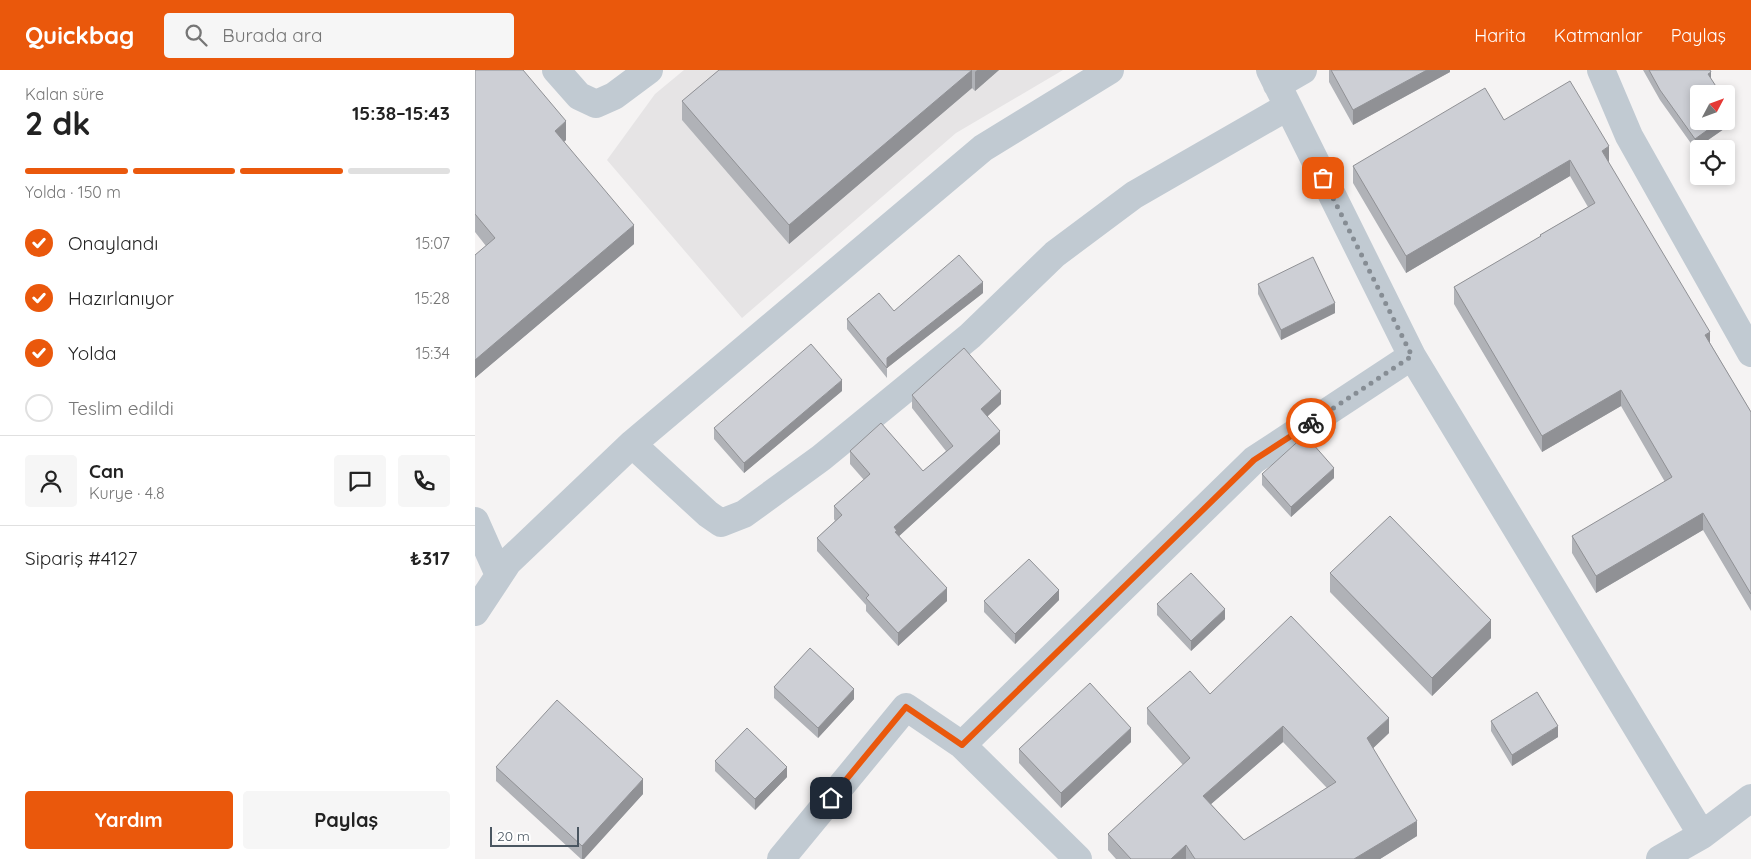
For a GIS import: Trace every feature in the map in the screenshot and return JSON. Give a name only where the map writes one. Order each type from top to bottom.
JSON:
[{"type":"street","points":[[556,70],[579,96],[596,104],[614,96],[649,70]]},
{"type":"street","points":[[475,612],[508,562],[632,444],[983,148],[1110,70]]},
{"type":"street","points":[[632,444],[708,514],[721,523],[744,514],[821,458],[970,336],[1055,254],[1133,194],[1303,70]]},
{"type":"street","points":[[1601,70],[1629,136],[1751,353]]},
{"type":"street","points":[[1278,88],[1412,356],[1701,835]]},
{"type":"street","points":[[962,745],[1254,460],[1412,356]]},
{"type":"street","points":[[475,521],[499,575]]},
{"type":"street","points":[[781,859],[906,707],[962,745],[1078,859]]},
{"type":"street","points":[[1660,859],[1701,835],[1751,798]]},
{"type":"shaded area","points":[[684,70],[1063,70],[956,133],[742,318],[607,160],[655,94]]},
{"type":"building","points":[[475,70],[523,70],[566,121],[555,131],[634,225],[475,360],[475,255],[495,238],[475,214]]},
{"type":"building","points":[[719,70],[972,70],[789,225],[682,101]]},
{"type":"building","points":[[1331,70],[1427,70],[1353,110]]},
{"type":"building","points":[[1649,70],[1710,70],[1711,72],[1708,74],[1715,85],[1690,85],[1690,130],[1708,130],[1695,139],[1660,90]]},
{"type":"building","points":[[1570,81],[1609,146],[1602,151],[1710,332],[1705,335],[1751,412],[1751,594],[1703,513],[1596,576],[1572,536],[1672,477],[1621,390],[1542,436],[1454,287],[1595,203],[1570,160],[1406,256],[1353,166],[1485,88],[1504,120]]},
{"type":"building","points":[[959,255],[983,282],[887,358],[887,368],[847,319],[879,293],[894,311]]},
{"type":"building","points":[[1313,257],[1335,303],[1281,330],[1258,284]]},
{"type":"building","points":[[811,344],[842,380],[744,463],[714,428]]},
{"type":"building","points":[[964,348],[1001,391],[981,409],[1000,431],[894,527],[897,531],[895,532],[947,588],[898,633],[866,598],[869,595],[817,538],[842,515],[834,506],[870,474],[850,451],[881,423],[923,471],[953,446],[912,395]]},
{"type":"building","points":[[1305,435],[1334,468],[1291,507],[1262,474]]},
{"type":"building","points":[[1390,516],[1491,620],[1432,678],[1330,573]]},
{"type":"building","points":[[1029,559],[1059,590],[1015,634],[984,601]]},
{"type":"building","points":[[1191,573],[1225,609],[1191,641],[1157,604]]},
{"type":"building","points":[[1291,616],[1389,718],[1367,738],[1417,821],[1354,859],[1195,859],[1186,845],[1171,859],[1131,859],[1108,834],[1190,758],[1147,708],[1190,671],[1210,694]],"holes":[[[1283,726],[1336,782],[1244,840],[1203,796]]]},
{"type":"building","points":[[810,648],[854,689],[818,728],[774,687]]},
{"type":"building","points":[[1090,683],[1131,728],[1061,793],[1019,749]]},
{"type":"building","points":[[1537,692],[1558,726],[1512,755],[1491,721]]},
{"type":"building","points":[[557,700],[643,779],[582,846],[496,767]]},
{"type":"building","points":[[747,728],[787,767],[755,799],[715,761]]},
{"type":"way so far","points":[[1311,423],[1412,356],[1323,178]]},
{"type":"route","points":[[831,798],[906,707],[962,745],[1254,460],[1311,423]]}]
